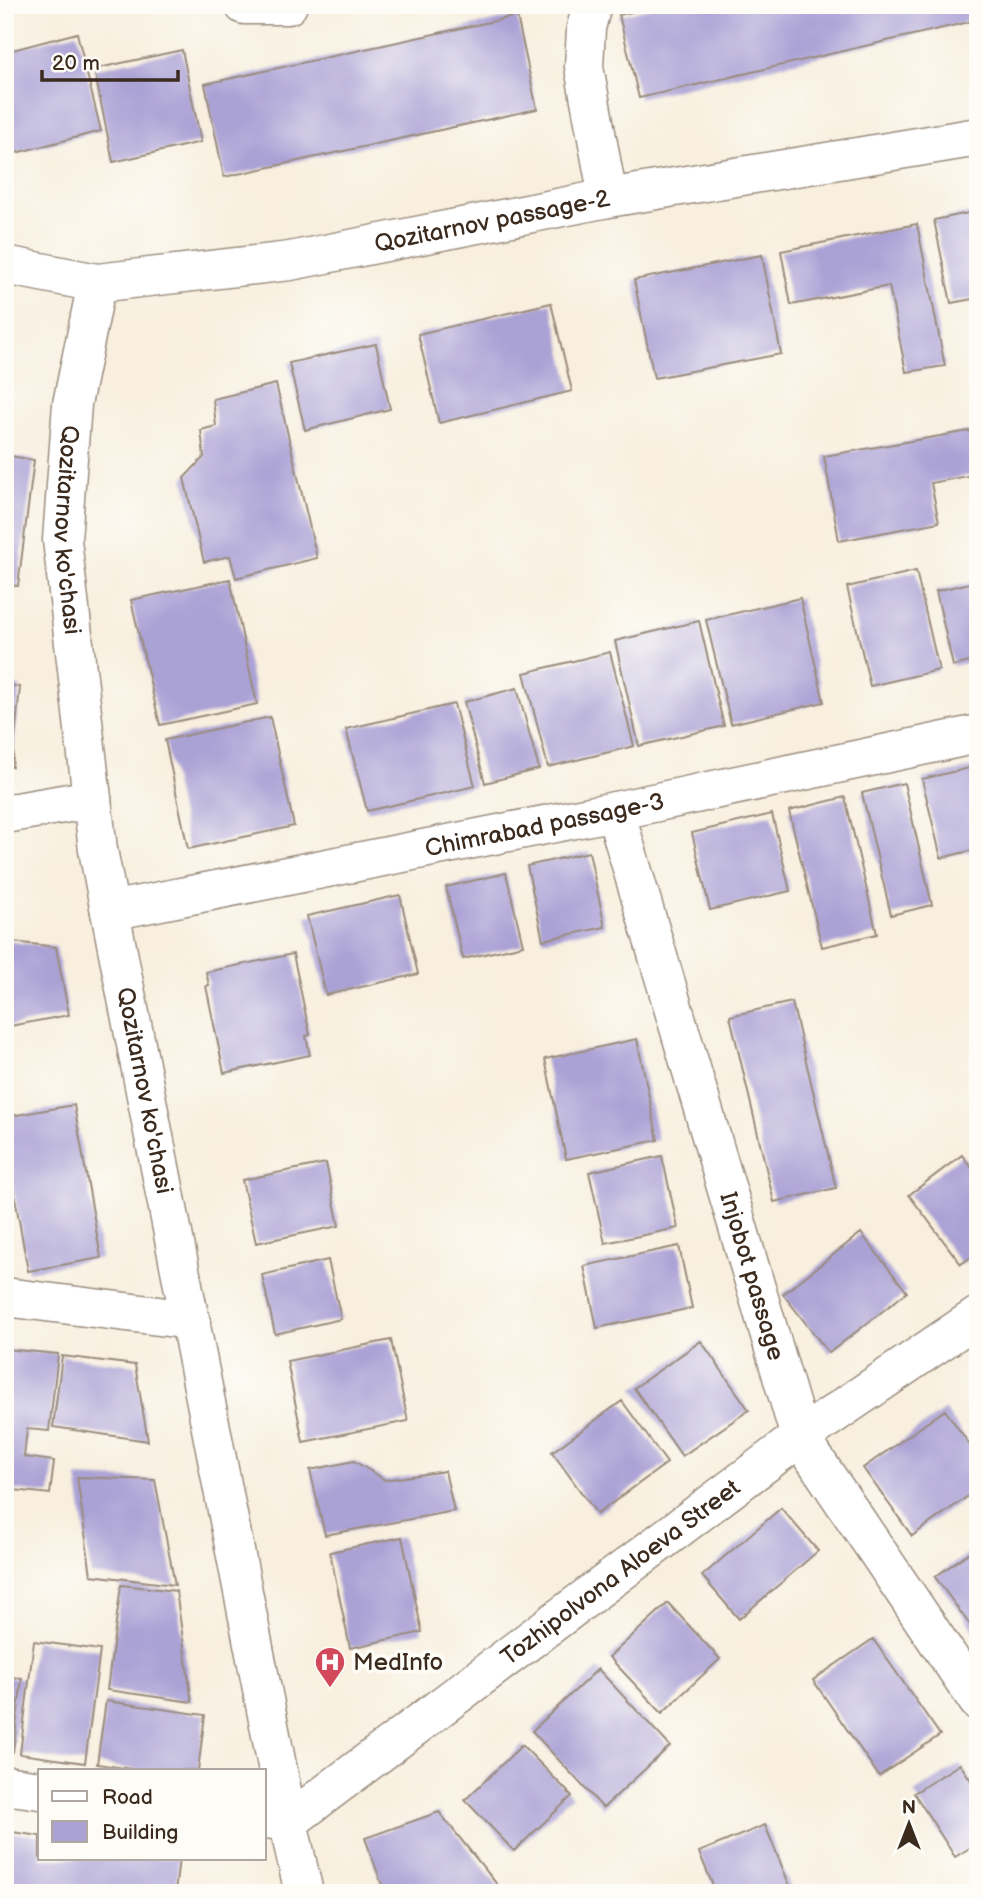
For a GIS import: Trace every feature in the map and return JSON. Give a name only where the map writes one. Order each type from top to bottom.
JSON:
[{"type":"street","points":[[244,5],[288,5]]},
{"type":"street","points":[[592,5],[586,28],[584,67],[608,198]]},
{"type":"street","name":"Qozitarnov passage-2","points":[[5,265],[97,283],[290,261],[608,198],[978,136]]},
{"type":"street","name":"Qozitarnov ko'chasi","points":[[97,283],[72,404],[62,540],[98,850],[191,1320],[276,1820],[304,1893]]},
{"type":"street","name":"Chimrаbаd passage-3","points":[[110,911],[615,811],[978,734]]},
{"type":"street","points":[[5,814],[92,799]]},
{"type":"street","name":"Injobot passage","points":[[615,811],[800,1437],[978,1700]]},
{"type":"street","points":[[5,1297],[191,1320]]},
{"type":"street","name":"Tozhipolvona Aloeva Street","points":[[276,1820],[800,1437],[978,1316]]},
{"type":"street","points":[[5,1785],[38,1790]]},
{"type":"building","points":[[661,5],[978,5],[978,20],[639,98],[619,15]]},
{"type":"building","points":[[517,16],[537,109],[224,177],[205,84]]},
{"type":"building","points":[[77,33],[101,131],[8,155],[5,143],[5,52]]},
{"type":"building","points":[[182,50],[201,142],[113,162],[94,69]]},
{"type":"building","points":[[978,211],[978,298],[951,303],[934,220]]},
{"type":"building","points":[[917,224],[945,366],[906,372],[889,286],[791,305],[781,251]]},
{"type":"building","points":[[762,255],[781,354],[654,378],[634,280]]},
{"type":"building","points":[[551,303],[572,391],[439,423],[418,334]]},
{"type":"building","points":[[376,344],[390,409],[305,430],[289,363]]},
{"type":"building","points":[[276,384],[317,558],[236,578],[230,556],[204,562],[184,478],[204,457],[201,430],[216,426],[213,399]]},
{"type":"building","points":[[975,430],[978,474],[931,483],[939,522],[839,541],[824,456]]},
{"type":"building","points":[[5,455],[34,460],[18,586],[5,584]]},
{"type":"building","points":[[916,571],[939,670],[870,686],[847,587]]},
{"type":"building","points":[[230,579],[257,704],[160,725],[131,600]]},
{"type":"building","points":[[978,581],[978,660],[953,666],[936,591]]},
{"type":"building","points":[[800,598],[824,702],[731,724],[706,620]]},
{"type":"building","points":[[699,621],[724,726],[639,746],[615,641]]},
{"type":"building","points":[[610,652],[634,746],[548,767],[524,673]]},
{"type":"building","points":[[5,685],[20,687],[12,767],[5,766]]},
{"type":"building","points":[[517,688],[539,769],[485,783],[464,702]]},
{"type":"building","points":[[454,704],[475,786],[367,811],[346,729]]},
{"type":"building","points":[[270,717],[294,826],[188,849],[165,740]]},
{"type":"building","points":[[978,766],[978,849],[941,858],[922,779]]},
{"type":"building","points":[[904,783],[932,905],[891,915],[862,793]]},
{"type":"building","points":[[845,797],[877,934],[822,947],[789,811]]},
{"type":"building","points":[[772,814],[790,891],[710,910],[692,833]]},
{"type":"building","points":[[589,852],[605,927],[543,940],[527,866]]},
{"type":"building","points":[[506,873],[523,945],[463,959],[446,887]]},
{"type":"building","points":[[400,895],[418,974],[326,995],[307,916]]},
{"type":"building","points":[[5,941],[56,947],[69,1015],[5,1027]]},
{"type":"building","points":[[293,954],[310,1035],[306,1036],[310,1055],[224,1073],[206,986],[209,985],[206,972]]},
{"type":"building","points":[[792,1002],[836,1188],[774,1202],[730,1016]]},
{"type":"building","points":[[637,1039],[658,1140],[566,1159],[545,1059]]},
{"type":"building","points":[[74,1105],[101,1258],[28,1271],[8,1158],[5,1158],[5,1117]]},
{"type":"building","points":[[962,1155],[978,1176],[978,1252],[961,1264],[909,1195]]},
{"type":"building","points":[[662,1156],[678,1228],[605,1243],[589,1172]]},
{"type":"building","points":[[326,1163],[339,1226],[256,1243],[242,1180]]},
{"type":"building","points":[[861,1233],[907,1292],[829,1353],[783,1294]]},
{"type":"building","points":[[679,1246],[692,1308],[597,1328],[584,1266]]},
{"type":"building","points":[[328,1260],[341,1319],[275,1334],[262,1275]]},
{"type":"building","points":[[391,1340],[408,1421],[303,1442],[287,1361]]},
{"type":"building","points":[[701,1341],[749,1410],[682,1456],[634,1388]]},
{"type":"building","points":[[5,1349],[58,1354],[49,1431],[27,1429],[24,1457],[54,1461],[50,1494],[5,1489]]},
{"type":"building","points":[[62,1356],[135,1365],[148,1441],[53,1427]]},
{"type":"building","points":[[622,1401],[667,1463],[597,1514],[552,1452]]},
{"type":"building","points":[[945,1410],[978,1456],[978,1489],[912,1536],[863,1468]]},
{"type":"building","points":[[354,1461],[385,1480],[445,1471],[454,1511],[325,1535],[310,1470]]},
{"type":"building","points":[[77,1477],[155,1480],[175,1585],[91,1575]]},
{"type":"building","points":[[781,1508],[818,1551],[739,1619],[702,1576]]},
{"type":"building","points":[[402,1537],[422,1632],[350,1648],[330,1552]]},
{"type":"building","points":[[978,1546],[978,1636],[935,1577]]},
{"type":"building","points":[[121,1585],[176,1591],[192,1702],[107,1690]]},
{"type":"building","points":[[668,1603],[720,1659],[662,1713],[609,1657]]},
{"type":"building","points":[[873,1639],[940,1735],[879,1776],[813,1680]]},
{"type":"building","points":[[34,1641],[100,1650],[85,1763],[20,1754]]},
{"type":"building","points":[[598,1669],[670,1746],[603,1808],[532,1731]]},
{"type":"building","points":[[5,1677],[22,1678],[13,1752],[5,1751]]},
{"type":"building","points":[[106,1701],[205,1715],[198,1769],[131,1769],[97,1764]]},
{"type":"building","points":[[522,1745],[572,1796],[514,1851],[465,1800]]},
{"type":"building","points":[[960,1764],[978,1791],[978,1843],[955,1857],[914,1793]]},
{"type":"building","points":[[439,1812],[500,1888],[488,1893],[385,1893],[365,1838]]},
{"type":"building","points":[[765,1825],[792,1891],[716,1893],[699,1852]]},
{"type":"building","points":[[5,1831],[38,1836],[38,1860],[179,1860],[175,1893],[5,1893]]},
{"type":"place","name":"MedInfo","points":[[330,1689]]}]
